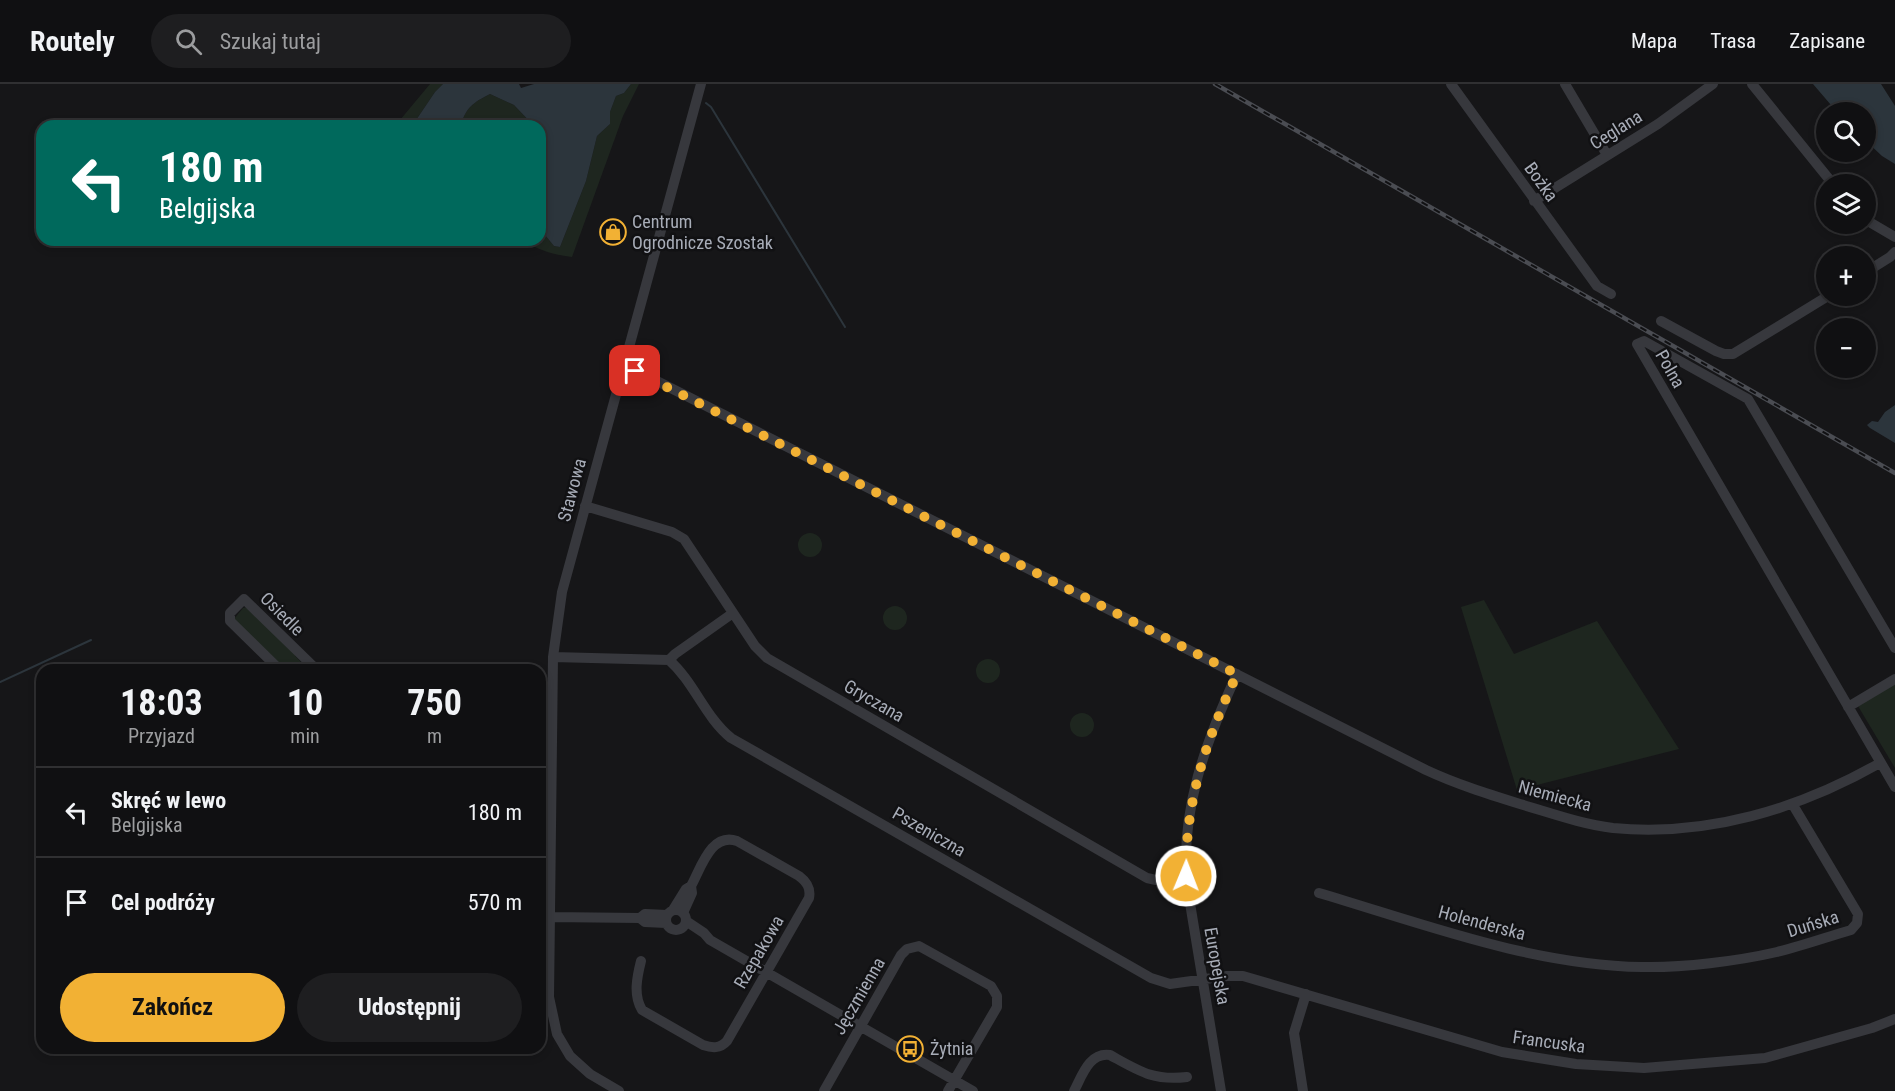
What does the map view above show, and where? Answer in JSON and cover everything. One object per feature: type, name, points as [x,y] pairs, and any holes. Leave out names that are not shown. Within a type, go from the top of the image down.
[{"type":"street","name":"Stawowa","points":[[619,1091],[578,1064],[565,1049],[557,1034],[549,997],[546,924],[552,764],[553,657],[562,592],[701,84]]},
{"type":"street","name":"Bożka","points":[[1451,84],[1597,286],[1611,294]]},
{"type":"street","points":[[1565,84],[1606,155]]},
{"type":"street","name":"Ceglana","points":[[1534,201],[1658,124],[1713,84]]},
{"type":"street","points":[[1752,84],[1825,174]]},
{"type":"street","points":[[1876,226],[1895,237]]},
{"type":"street","points":[[1876,266],[1890,258],[1895,252]]},
{"type":"street","points":[[1661,321],[1716,351],[1733,354],[1816,303]]},
{"type":"street","name":"Polna","points":[[1895,648],[1748,399],[1644,341],[1637,344],[1895,787]]},
{"type":"street","name":"Niemiecka","points":[[623,367],[659,382],[1454,783],[1579,822],[1613,828],[1681,828],[1727,822],[1793,805],[1880,763]]},
{"type":"street","name":"Gryczana","points":[[585,506],[680,536],[761,653],[777,664],[1147,878],[1156,880],[1186,876]]},
{"type":"street","name":"Osiedle","points":[[274,664],[230,621],[230,613],[244,599],[311,664]]},
{"type":"street","points":[[553,657],[669,660],[733,613]]},
{"type":"street","name":"Pszeniczna","points":[[669,660],[681,672],[717,723],[731,738],[1150,978],[1170,984],[1202,978]]},
{"type":"street","name":"Europejska","points":[[1221,1091],[1186,876],[1189,825],[1203,757],[1215,722],[1237,674]]},
{"type":"street","points":[[1848,707],[1895,679]]},
{"type":"street","points":[[546,765],[552,764]]},
{"type":"street","name":"Duńska","points":[[1641,967],[1717,961],[1777,952],[1851,930],[1857,923],[1858,914],[1793,805]]},
{"type":"street","name":"Rzepakowa","points":[[641,961],[636,994],[642,1010],[709,1047],[721,1046],[727,1041],[809,898],[809,888],[803,879],[737,841],[727,839],[716,843],[691,886],[692,893],[676,918]]},
{"type":"street","name":"Holenderska","points":[[1319,893],[1516,951],[1583,963],[1641,967]]},
{"type":"street","points":[[546,924],[640,918],[645,914],[676,918],[703,940],[710,940],[973,1091]]},
{"type":"street","name":"Jęczmienna","points":[[824,1091],[901,955],[912,947],[924,948],[991,986],[998,999],[997,1007],[948,1091]]},
{"type":"street","name":"Francuska","points":[[1202,978],[1243,976],[1502,1052],[1576,1064],[1644,1068],[1765,1058],[1872,1028],[1895,1019]]},
{"type":"street","points":[[1303,1091],[1294,1033],[1306,994]]},
{"type":"street","points":[[1074,1091],[1092,1060],[1104,1054],[1152,1077],[1165,1079],[1187,1077]]},
{"type":"shaded area","points":[[430,84],[443,84],[416,120],[400,120]]},
{"type":"shaded area","points":[[443,84],[519,84],[521,88],[534,84],[631,84],[624,93],[616,96],[610,112],[610,124],[597,136],[586,181],[560,247],[554,246],[546,236],[546,120],[528,120],[514,105],[490,94],[471,106],[463,120],[416,120]]},
{"type":"shaded area","points":[[631,84],[639,84],[623,116],[572,257],[534,247],[532,246],[546,246],[546,236],[554,246],[560,247],[586,181],[597,136],[610,124],[610,112],[616,96],[624,93]]},
{"type":"shaded area","points":[[1813,84],[1881,84],[1895,106],[1895,164],[1876,150],[1876,102],[1828,102]]},
{"type":"shaded area","points":[[490,94],[514,105],[528,120],[463,120],[471,106]]},
{"type":"shaded area","points":[[1895,405],[1895,443],[1867,425],[1872,421],[1878,422],[1885,412]]},
{"type":"shaded area","points":[[810,533],[815,534],[821,540],[821,550],[815,556],[810,557],[805,556],[799,550],[798,545],[799,540],[805,534]]},
{"type":"shaded area","points":[[1484,600],[1514,654],[1597,621],[1679,749],[1517,790],[1461,607]]},
{"type":"shaded area","points":[[895,606],[904,609],[907,618],[904,627],[895,630],[886,627],[883,618],[886,609]]},
{"type":"shaded area","points":[[247,607],[295,652],[295,656],[303,664],[277,664],[234,619],[243,608]]},
{"type":"shaded area","points":[[988,659],[997,662],[1000,671],[997,680],[988,683],[979,680],[976,671],[979,662]]},
{"type":"shaded area","points":[[1895,684],[1895,768],[1858,706]]},
{"type":"shaded area","points":[[1082,713],[1091,716],[1094,725],[1091,734],[1082,737],[1073,734],[1070,725],[1073,716]]},
{"type":"waterway","points":[[706,103],[711,107],[845,327]]},
{"type":"waterway","points":[[39,664],[91,640]]},
{"type":"waterway","points":[[0,682],[36,665]]},
{"type":"railway","points":[[1215,84],[1895,473]]},
{"type":"place","name":"Centrum Ogrodnicze Szostak","points":[[613,232]]},
{"type":"place","name":"Żytnia","points":[[910,1049]]},
{"type":"route","points":[[635,371],[1237,674],[1215,722],[1203,757],[1187,834],[1186,876]]}]
